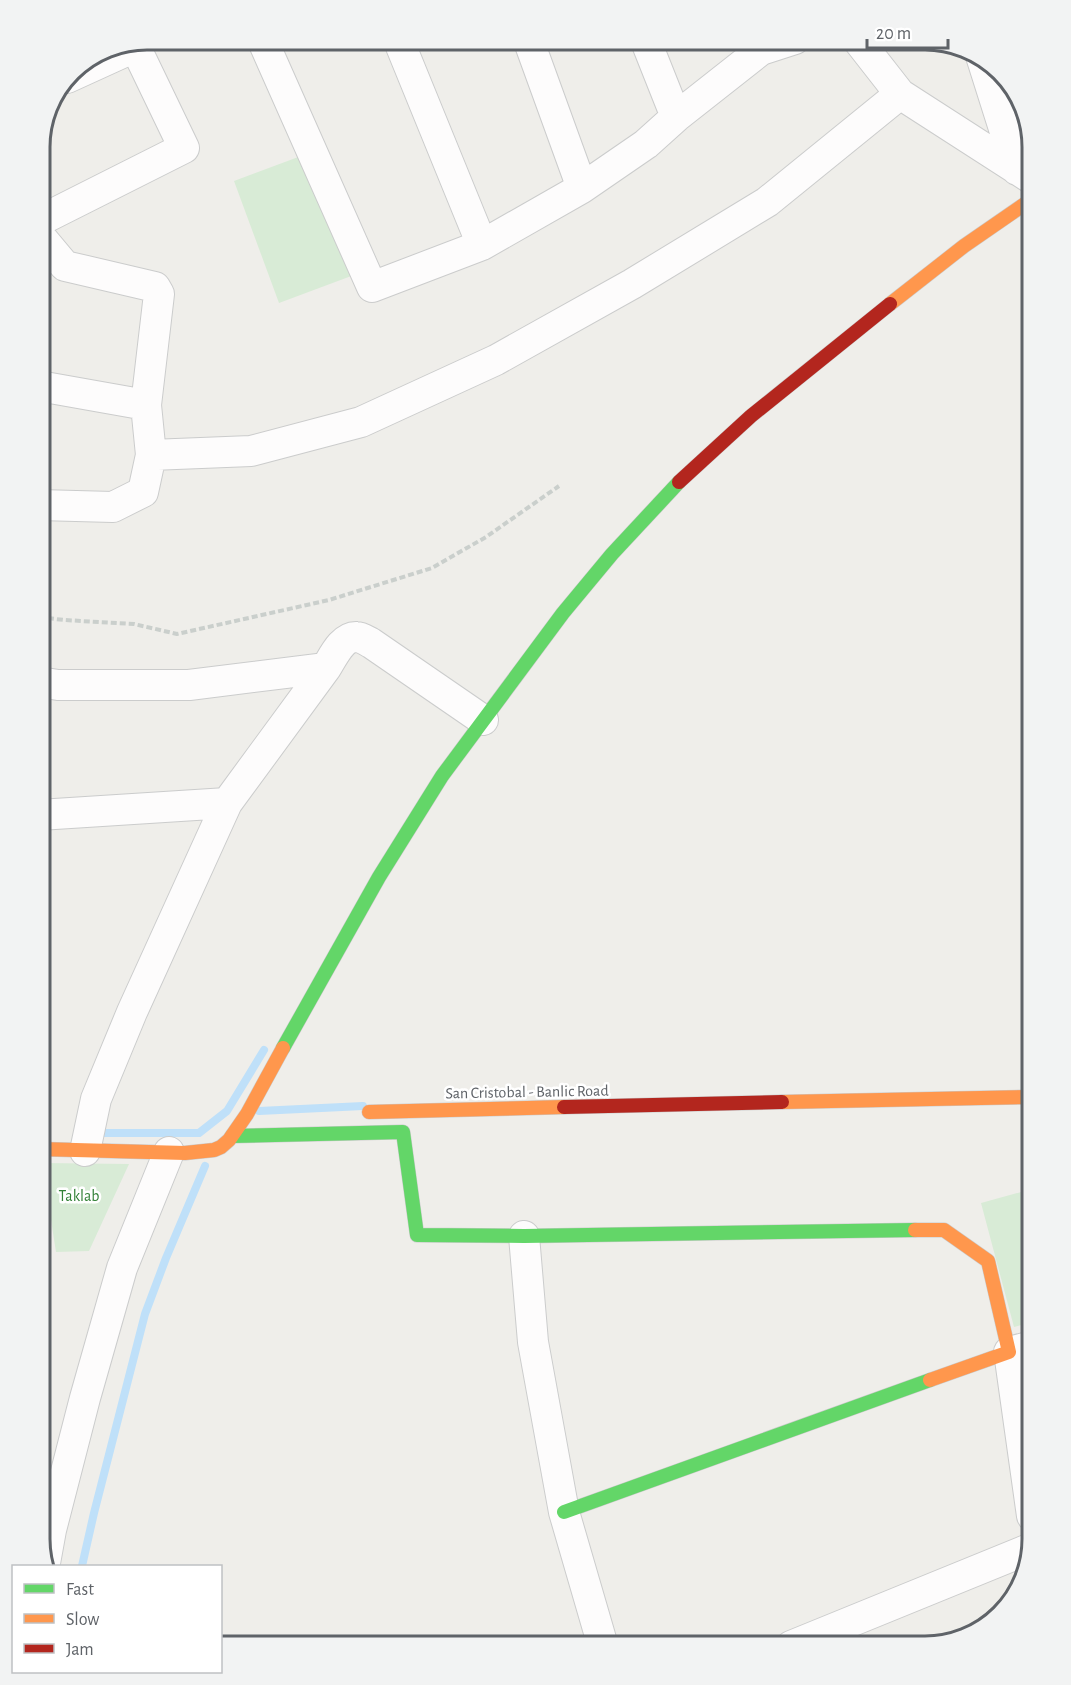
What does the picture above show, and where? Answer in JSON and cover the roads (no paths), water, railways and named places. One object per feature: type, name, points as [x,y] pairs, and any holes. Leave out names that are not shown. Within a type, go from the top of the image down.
[{"type":"street","points":[[267,50],[372,287],[482,245],[582,188],[645,144],[753,50]]},
{"type":"street","points":[[402,50],[482,245]]},
{"type":"street","points":[[532,50],[582,188]]},
{"type":"street","points":[[649,50],[676,117]]},
{"type":"street","points":[[866,50],[900,94],[1022,173]]},
{"type":"street","points":[[50,215],[184,148],[137,51]]},
{"type":"street","points":[[987,74],[1022,169]]},
{"type":"street","points":[[151,455],[251,451],[362,422],[496,360],[632,284],[767,202],[900,94]]},
{"type":"street","points":[[50,1149],[201,1152],[220,1147],[232,1136],[247,1114],[399,843],[428,797],[560,618],[651,511],[691,470],[752,415],[929,271],[1022,206]]},
{"type":"street","points":[[50,248],[65,266],[154,286],[159,294],[146,405],[151,455],[143,492],[113,507],[50,505]]},
{"type":"street","points":[[50,388],[146,405]]},
{"type":"street","points":[[86,1151],[96,1099],[132,1012],[227,803],[347,639],[357,637],[371,643],[483,720]]},
{"type":"street","points":[[50,684],[189,685],[326,668]]},
{"type":"street","points":[[50,814],[227,803]]},
{"type":"street","name":"San Cristobal - Banlic Road","points":[[353,1113],[1022,1097]]},
{"type":"street","points":[[247,1114],[265,1114]]},
{"type":"street","points":[[232,1136],[403,1132],[417,1235],[524,1236],[944,1230],[988,1261],[1020,1349],[1022,1377]]},
{"type":"street","points":[[50,1536],[122,1268],[170,1152]]},
{"type":"street","points":[[524,1236],[533,1342],[564,1512],[600,1636]]},
{"type":"street","points":[[564,1512],[1020,1349]]},
{"type":"street","points":[[817,1636],[1021,1552]]},
{"type":"waterway","points":[[94,1133],[199,1133],[227,1111],[264,1050]]},
{"type":"waterway","points":[[259,1111],[363,1106]]},
{"type":"waterway","points":[[82,1565],[145,1314],[205,1166]]},
{"type":"park label","name":"Taklab","points":[[79,1196]]}]
